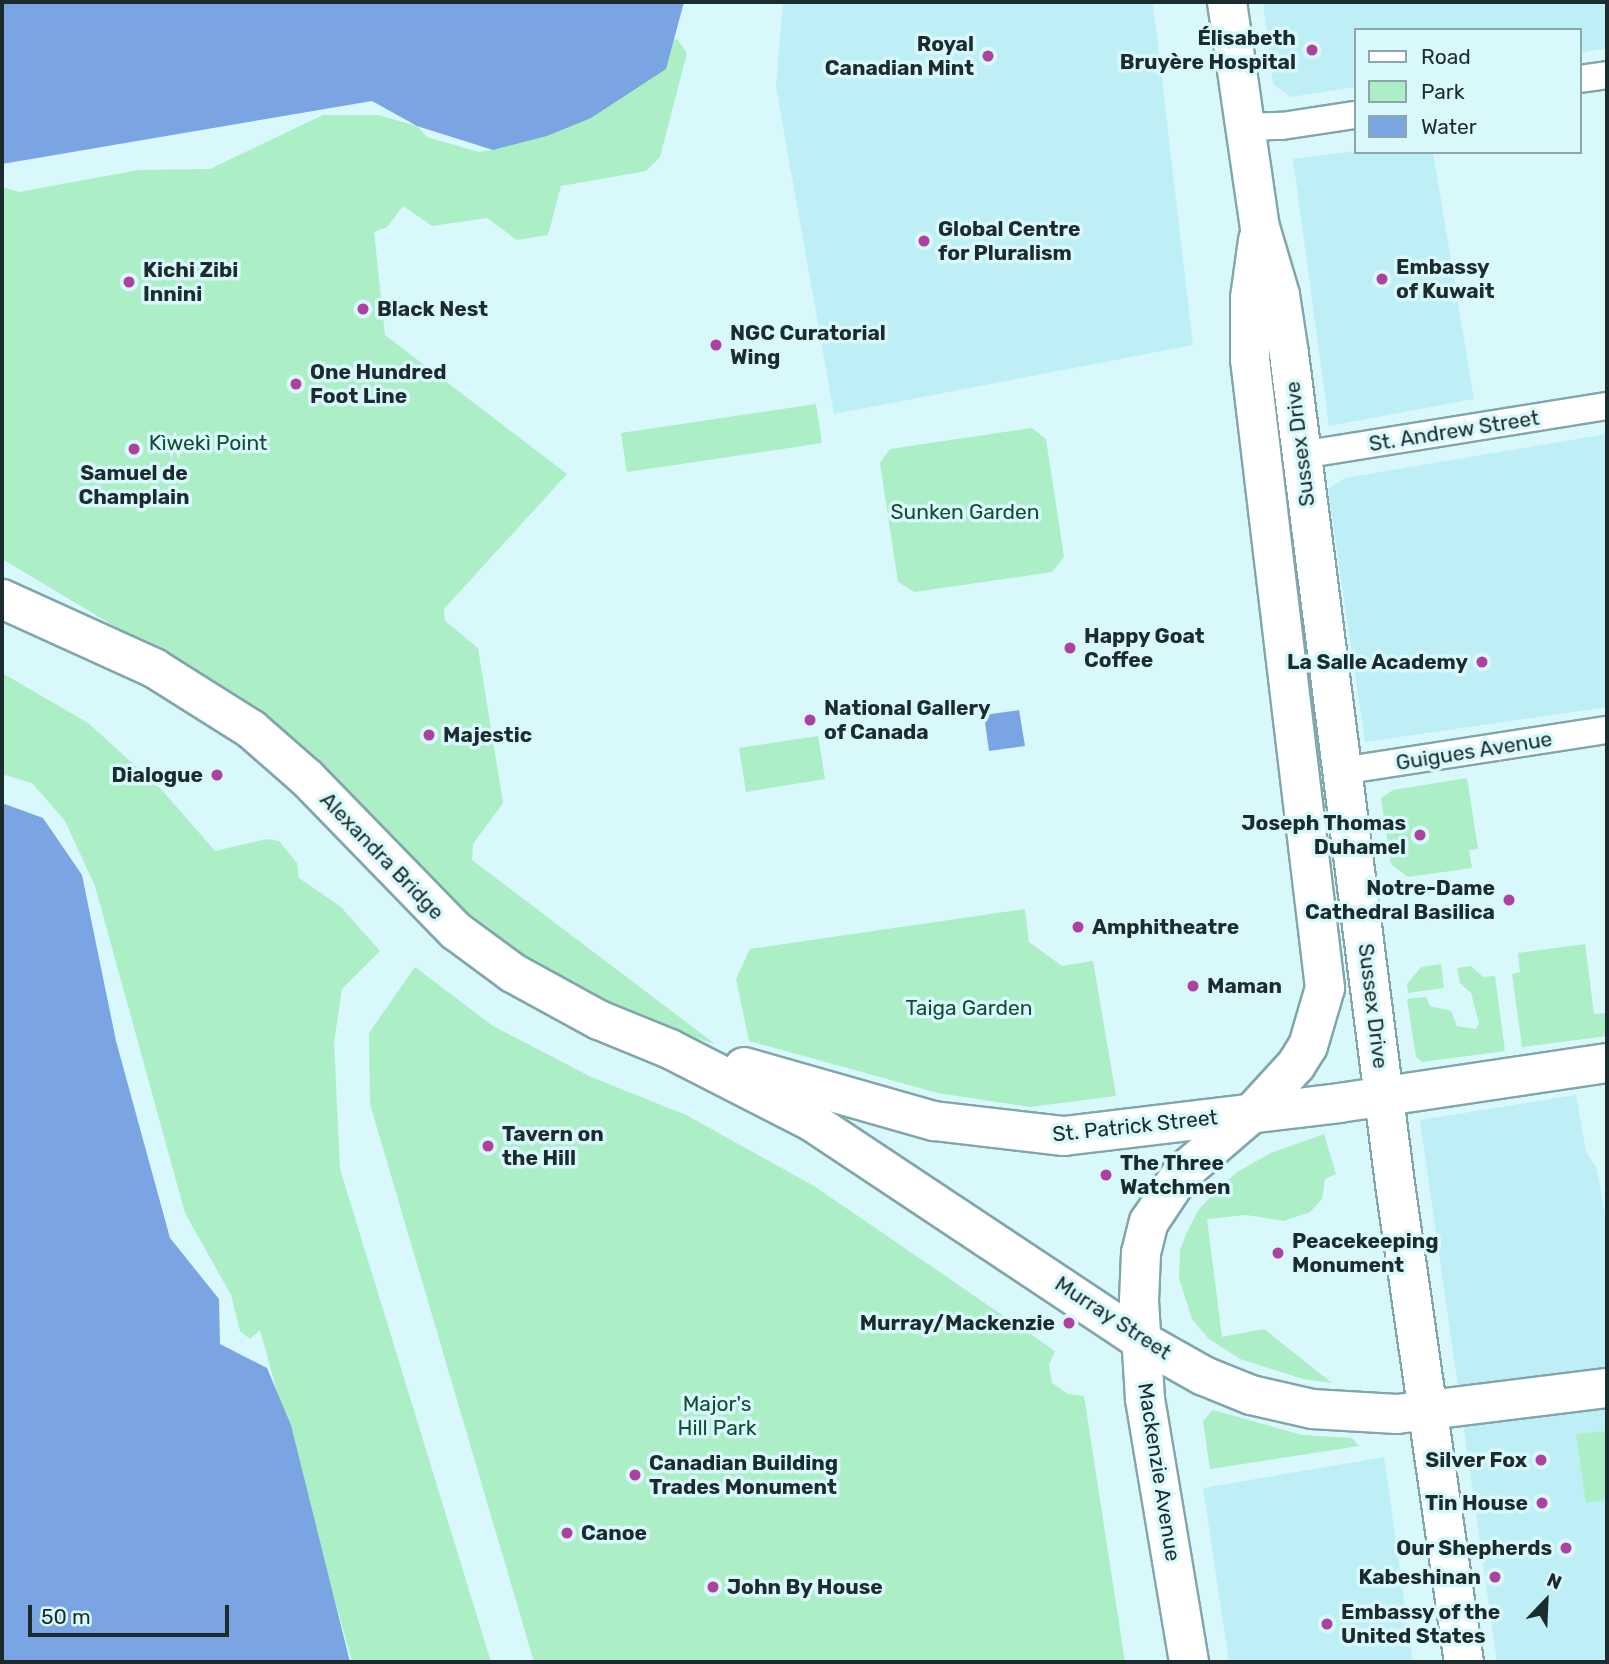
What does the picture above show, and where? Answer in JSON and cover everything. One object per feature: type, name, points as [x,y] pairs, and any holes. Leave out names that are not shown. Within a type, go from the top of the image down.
[{"type":"main road","name":"Sussex Drive","points":[[1227,2],[1260,227],[1280,295],[1384,1096],[1464,1662]]},
{"type":"main road","name":"Sussex Drive","points":[[1251,1114],[1286,1078],[1308,1046],[1325,988],[1250,359],[1251,298],[1260,227]]},
{"type":"main road","name":"Alexandra Bridge","points":[[2,575],[106,644]]},
{"type":"main road","name":"Alexandra Bridge","points":[[2,599],[106,644],[185,685],[251,729],[307,778],[426,902],[482,952],[567,1004],[670,1049]]},
{"type":"main road","name":"St. Patrick Street","points":[[670,1049],[934,1121],[994,1132],[1077,1135],[1384,1096],[1607,1063]]},
{"type":"main road","name":"Murray Street","points":[[670,1049],[836,1136],[1140,1340],[1215,1381],[1279,1402],[1345,1412],[1430,1411],[1607,1388]]},
{"type":"main road","name":"Mackenzie Avenue","points":[[1189,1662],[1145,1399],[1138,1276],[1149,1222],[1181,1174],[1251,1114]]},
{"type":"street","points":[[1581,79],[1607,75]]},
{"type":"street","points":[[1245,127],[1282,126],[1354,115]]},
{"type":"street","name":"St. Andrew Street","points":[[1301,455],[1607,407]]},
{"type":"street","name":"Guigues Avenue","points":[[1341,771],[1607,730]]},
{"type":"shaded area","points":[[783,2],[1153,2],[1193,345],[834,414],[776,87]]},
{"type":"shaded area","name":"Élisabeth Bruyère Hospital","points":[[1263,2],[1607,2],[1607,48],[1581,53],[1581,28],[1354,28],[1354,87],[1291,97],[1273,84]]},
{"type":"shaded area","name":"Embassy of Kuwait","points":[[1354,151],[1354,154],[1433,154],[1474,399],[1329,426],[1293,159]]},
{"type":"shaded area","points":[[1607,434],[1607,707],[1365,742],[1328,489],[1345,478]]},
{"type":"shaded area","points":[[1576,1095],[1586,1152],[1597,1169],[1607,1226],[1607,1662],[1497,1662],[1420,1120]]},
{"type":"shaded area","points":[[1384,1457],[1413,1662],[1229,1662],[1203,1488]]},
{"type":"green space","name":"Kìwekì Point","points":[[677,39],[687,53],[660,157],[646,171],[561,186],[548,235],[517,240],[487,218],[432,226],[403,206],[387,227],[374,232],[385,335],[567,474],[444,609],[445,621],[478,648],[503,803],[473,844],[472,860],[715,1044],[608,1009],[521,961],[459,914],[223,691],[2,559],[2,187],[19,192],[139,170],[210,169],[323,115],[378,115],[417,126],[427,137],[479,152],[502,148],[640,73],[664,42]]},
{"type":"green space","points":[[816,404],[822,443],[627,472],[621,433]]},
{"type":"green space","name":"Sunken Garden","points":[[1032,428],[1046,439],[1064,557],[1052,572],[914,592],[898,582],[880,463],[890,449]]},
{"type":"green space","points":[[2,673],[88,723],[161,789],[215,851],[267,839],[279,841],[297,863],[299,878],[341,907],[380,951],[342,989],[334,1042],[340,1169],[491,1662],[352,1662],[260,1330],[250,1339],[240,1331],[231,1295],[185,1213],[95,886],[65,821],[32,783],[2,774]]},
{"type":"green space","points":[[818,736],[825,779],[746,792],[739,748]]},
{"type":"green space","points":[[1467,778],[1478,849],[1469,850],[1472,868],[1408,877],[1391,864],[1381,798],[1393,790]]},
{"type":"green space","name":"Taiga Garden","points":[[1025,909],[1029,942],[1062,966],[1093,961],[1116,1096],[1030,1107],[938,1093],[749,1041],[736,979],[750,949]]},
{"type":"green space","points":[[1585,944],[1594,1014],[1607,1013],[1607,1036],[1522,1047],[1512,974],[1520,972],[1518,953]]},
{"type":"green space","points":[[1441,964],[1444,988],[1408,993],[1407,984],[1421,967]]},
{"type":"green space","points":[[1471,966],[1483,977],[1495,976],[1505,1051],[1422,1062],[1416,1057],[1407,999],[1426,997],[1430,1006],[1451,1011],[1457,1026],[1476,1029],[1479,1023],[1471,993],[1460,983],[1457,968]]},
{"type":"green space","name":"Major's Hill Park","points":[[415,967],[493,1026],[591,1077],[686,1115],[814,1186],[1055,1351],[1049,1365],[1052,1383],[1068,1394],[1084,1396],[1125,1662],[534,1662],[370,1104],[369,1033]]},
{"type":"green space","points":[[1324,1134],[1336,1174],[1325,1179],[1322,1199],[1310,1212],[1284,1221],[1246,1215],[1207,1219],[1222,1337],[1264,1329],[1332,1383],[1303,1379],[1240,1359],[1209,1339],[1192,1319],[1179,1278],[1180,1250],[1188,1230],[1199,1209],[1215,1192],[1237,1172],[1271,1153]]},
{"type":"green space","points":[[1213,1410],[1302,1435],[1352,1438],[1359,1446],[1210,1469],[1203,1421]]},
{"type":"green space","points":[[1607,1431],[1607,1500],[1586,1503],[1576,1434]]},
{"type":"water","points":[[2,2],[684,2],[666,69],[591,118],[547,136],[493,150],[417,126],[372,101],[2,164]]},
{"type":"water","points":[[1019,710],[1025,746],[989,751],[984,715]]},
{"type":"water","points":[[2,803],[43,818],[82,875],[116,1041],[170,1238],[219,1299],[220,1344],[267,1368],[291,1425],[350,1662],[2,1662]]},
{"type":"place","name":"Élisabeth Bruyère Hospital","points":[[1312,50]]},
{"type":"place","name":"Royal Canadian Mint","points":[[988,56]]},
{"type":"place","name":"Global Centre for Pluralism","points":[[924,241]]},
{"type":"place","name":"Embassy of Kuwait","points":[[1382,279]]},
{"type":"place","name":"Kichi Zibi Innini","points":[[129,282]]},
{"type":"place","name":"Black Nest","points":[[363,309]]},
{"type":"place","name":"NGC Curatorial Wing","points":[[716,345]]},
{"type":"place","name":"One Hundred Foot Line","points":[[296,384]]},
{"type":"place","name":"Samuel de Champlain","points":[[134,449]]},
{"type":"place","name":"Happy Goat Coffee","points":[[1070,648]]},
{"type":"place","name":"La Salle Academy","points":[[1482,662]]},
{"type":"place","name":"National Gallery of Canada","points":[[810,720]]},
{"type":"place","name":"Majestic","points":[[429,735]]},
{"type":"place","name":"Dialogue","points":[[217,775]]},
{"type":"place","name":"Joseph Thomas Duhamel","points":[[1420,835]]},
{"type":"place","name":"Notre-Dame Cathedral Basilica","points":[[1509,900]]},
{"type":"place","name":"Amphitheatre","points":[[1078,927]]},
{"type":"place","name":"Maman","points":[[1193,986]]},
{"type":"place","name":"Tavern on the Hill","points":[[488,1146]]},
{"type":"place","name":"The Three Watchmen","points":[[1106,1175]]},
{"type":"place","name":"Peacekeeping Monument","points":[[1278,1253]]},
{"type":"place","name":"Murray/Mackenzie","points":[[1069,1323]]},
{"type":"place","name":"Silver Fox","points":[[1541,1460]]},
{"type":"place","name":"Canadian Building Trades Monument","points":[[635,1475]]},
{"type":"place","name":"Tin House","points":[[1542,1503]]},
{"type":"place","name":"Canoe","points":[[567,1533]]},
{"type":"place","name":"Our Shepherds","points":[[1566,1548]]},
{"type":"place","name":"Kabeshinan","points":[[1495,1577]]},
{"type":"place","name":"John By House","points":[[713,1587]]},
{"type":"place","name":"Embassy of the United States","points":[[1327,1624]]}]
